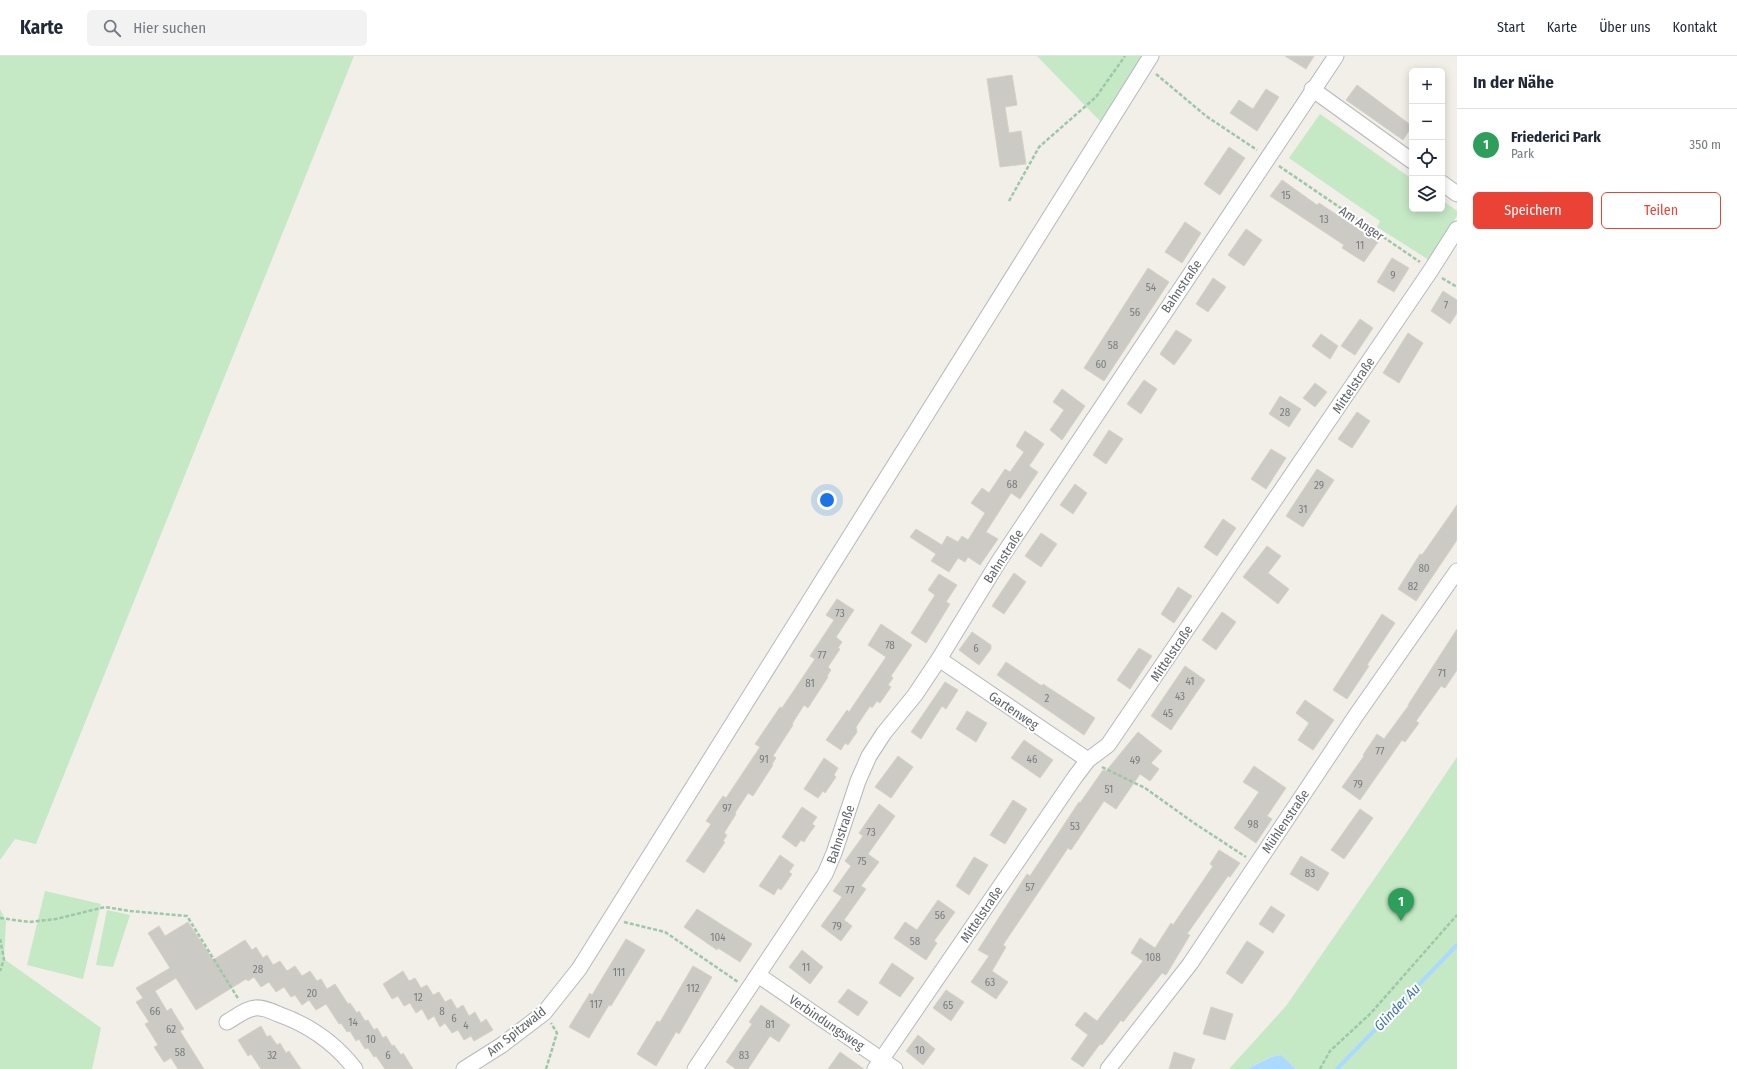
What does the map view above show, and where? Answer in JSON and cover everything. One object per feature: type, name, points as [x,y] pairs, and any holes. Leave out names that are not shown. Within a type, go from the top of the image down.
[{"type":"street","name":"Bahnstraße","points":[[695,1069],[825,874],[834,854],[858,781],[869,756],[884,733],[915,695],[939,659],[999,561],[1312,89],[1336,56]]},
{"type":"street","name":"Am Spitzwald","points":[[464,1069],[502,1045],[544,1013],[579,969],[1148,61]]},
{"type":"street","points":[[1312,89],[1409,159]]},
{"type":"street","points":[[1445,185],[1457,194]]},
{"type":"street","name":"Mittelstraße","points":[[878,1064],[1088,760],[1108,745],[1431,270],[1457,229]]},
{"type":"street","name":"Mühlenstraße","points":[[1108,1069],[1190,964],[1357,714],[1457,571]]},
{"type":"street","name":"Gartenweg","points":[[939,659],[1088,760]]},
{"type":"street","name":"Verbindungsweg","points":[[758,975],[878,1064],[895,1069]]},
{"type":"street","points":[[227,1022],[253,1008],[265,1009],[303,1024],[332,1044],[355,1069]]},
{"type":"path","points":[[1009,201],[1039,147],[1096,96],[1125,56]]},
{"type":"path","name":"Am Anger","points":[[1148,61],[1206,116],[1457,287]]},
{"type":"path","points":[[1088,760],[1145,788],[1194,823],[1249,858],[1256,865]]},
{"type":"path","points":[[0,918],[29,922],[56,919],[105,907],[130,911],[187,916],[246,1011]]},
{"type":"path","points":[[1321,1068],[1330,1051],[1371,1013],[1457,915]]},
{"type":"path","points":[[610,918],[665,932],[749,989]]},
{"type":"path","points":[[0,939],[4,959],[0,971]]},
{"type":"path","points":[[546,1069],[557,1033]]},
{"type":"green space","points":[[0,56],[354,56],[36,844],[15,839],[0,860]]},
{"type":"green space","points":[[1037,56],[1143,56],[1101,122]]},
{"type":"green space","points":[[1320,114],[1409,177],[1409,212],[1445,212],[1445,202],[1457,211],[1457,216],[1429,260],[1377,227],[1380,221],[1289,158]]},
{"type":"green space","points":[[1457,757],[1457,1069],[1296,1069],[1281,1055],[1270,1057],[1247,1069],[1229,1069],[1286,1006]]},
{"type":"green space","points":[[45,891],[101,904],[83,979],[27,965]]},
{"type":"green space","points":[[0,909],[6,921],[4,959],[101,1028],[92,1069],[0,1069]]},
{"type":"green space","points":[[107,910],[130,915],[113,967],[96,965]]},
{"type":"water","points":[[1281,1055],[1296,1069],[1247,1069],[1271,1057]]},
{"type":"building","points":[[1285,56],[1314,56],[1306,69]]},
{"type":"building","points":[[1012,75],[1017,105],[1005,107],[1009,133],[1021,131],[1026,164],[1000,167],[987,79]]},
{"type":"building","points":[[1357,85],[1409,124],[1409,131],[1403,140],[1346,100]]},
{"type":"building","points":[[1266,89],[1279,97],[1257,131],[1230,113],[1239,100],[1253,109]]},
{"type":"building","points":[[1229,147],[1245,158],[1220,195],[1204,184]]},
{"type":"building","points":[[1282,180],[1317,205],[1319,203],[1378,242],[1364,262],[1342,248],[1344,245],[1270,196]]},
{"type":"building","points":[[1185,222],[1201,233],[1182,263],[1165,252]]},
{"type":"building","points":[[1246,229],[1262,240],[1244,266],[1228,255]]},
{"type":"building","points":[[1392,258],[1409,268],[1394,292],[1377,282]]},
{"type":"building","points":[[1148,268],[1169,282],[1104,381],[1084,368]]},
{"type":"building","points":[[1213,278],[1226,287],[1208,312],[1196,304]]},
{"type":"building","points":[[1443,291],[1457,300],[1457,313],[1450,324],[1431,311]]},
{"type":"building","points":[[1360,319],[1373,328],[1355,355],[1341,346]]},
{"type":"building","points":[[1176,330],[1192,340],[1174,365],[1160,354]]},
{"type":"building","points":[[1408,333],[1423,343],[1399,383],[1383,373]]},
{"type":"building","points":[[1321,334],[1338,346],[1330,359],[1312,346]]},
{"type":"building","points":[[1144,380],[1157,389],[1141,414],[1127,404]]},
{"type":"building","points":[[1315,383],[1327,392],[1315,407],[1303,398]]},
{"type":"building","points":[[1062,389],[1085,406],[1062,440],[1050,430],[1064,410],[1053,402]]},
{"type":"building","points":[[1280,396],[1301,409],[1289,427],[1269,414]]},
{"type":"building","points":[[1357,412],[1370,421],[1352,448],[1338,439]]},
{"type":"building","points":[[1109,430],[1123,439],[1106,464],[1093,455]]},
{"type":"building","points":[[1025,431],[1044,444],[1029,466],[1038,472],[1020,499],[1011,493],[986,532],[998,539],[980,565],[968,557],[965,562],[958,558],[949,572],[931,561],[936,554],[910,537],[916,529],[942,545],[947,536],[958,542],[962,536],[968,540],[985,513],[971,503],[982,488],[989,493],[1005,469],[1010,472],[1024,452],[1016,446]]},
{"type":"building","points":[[1271,449],[1286,458],[1266,489],[1251,479]]},
{"type":"building","points":[[1317,469],[1334,480],[1303,527],[1286,516]]},
{"type":"building","points":[[1075,484],[1087,493],[1073,514],[1060,505]]},
{"type":"building","points":[[1457,505],[1457,540],[1416,601],[1398,589],[1420,554],[1422,555]]},
{"type":"building","points":[[1223,519],[1236,528],[1217,556],[1204,547]]},
{"type":"building","points":[[1041,533],[1057,544],[1041,567],[1025,556]]},
{"type":"building","points":[[1267,546],[1281,556],[1268,573],[1289,589],[1278,604],[1243,577]]},
{"type":"building","points":[[1014,573],[1026,582],[1004,614],[992,606]]},
{"type":"building","points":[[939,574],[957,585],[946,602],[950,604],[926,643],[911,633],[935,595],[928,590]]},
{"type":"building","points":[[1178,587],[1192,596],[1174,623],[1161,614]]},
{"type":"building","points":[[837,599],[854,610],[836,637],[842,642],[838,648],[840,649],[828,667],[831,670],[827,676],[828,677],[808,708],[804,705],[792,724],[793,725],[773,756],[776,758],[772,764],[773,765],[753,796],[748,793],[735,813],[736,814],[724,833],[727,835],[723,841],[725,842],[704,873],[686,861],[711,824],[706,821],[723,796],[726,798],[760,747],[755,744],[780,707],[782,708],[815,659],[810,656],[834,620],[826,615]]},
{"type":"building","points":[[1222,612],[1236,622],[1216,650],[1202,640]]},
{"type":"building","points":[[1382,614],[1395,623],[1367,665],[1369,666],[1347,699],[1333,690]]},
{"type":"building","points":[[881,624],[912,645],[891,676],[893,678],[888,685],[891,687],[880,703],[877,701],[872,708],[870,706],[856,727],[857,732],[848,745],[845,743],[841,750],[826,740],[847,710],[849,712],[886,657],[868,645]]},
{"type":"building","points":[[1457,629],[1457,670],[1445,688],[1441,686],[1416,721],[1419,723],[1405,742],[1402,740],[1360,800],[1342,787],[1364,756],[1363,755],[1377,734],[1384,739],[1409,705]]},
{"type":"building","points":[[972,632],[991,645],[991,649],[979,665],[959,650]]},
{"type":"building","points":[[1139,648],[1152,656],[1130,689],[1117,680]]},
{"type":"building","points":[[1006,662],[1095,718],[1084,735],[997,675]]},
{"type":"building","points":[[1185,666],[1205,680],[1171,730],[1151,716]]},
{"type":"building","points":[[945,682],[958,690],[946,709],[942,706],[921,739],[911,732]]},
{"type":"building","points":[[1305,700],[1334,720],[1313,750],[1298,740],[1309,723],[1296,713]]},
{"type":"building","points":[[967,711],[987,723],[976,742],[956,729]]},
{"type":"building","points":[[1138,732],[1162,751],[1151,763],[1159,769],[1150,781],[1140,774],[1116,809],[1104,801],[1071,850],[1068,848],[1003,945],[1006,947],[992,971],[1008,982],[996,999],[971,982],[989,956],[978,950],[1027,874],[1030,876],[1079,802],[1080,803],[1103,770],[1106,771]]},
{"type":"building","points":[[1024,740],[1053,760],[1040,778],[1011,758]]},
{"type":"building","points":[[898,756],[913,767],[891,798],[875,787]]},
{"type":"building","points":[[824,758],[838,768],[834,775],[836,777],[825,793],[823,791],[818,798],[804,789]]},
{"type":"building","points":[[1254,766],[1286,788],[1267,816],[1272,819],[1256,843],[1234,828],[1259,792],[1243,782]]},
{"type":"building","points":[[1013,800],[1027,809],[1005,844],[990,835]]},
{"type":"building","points":[[879,804],[895,816],[868,854],[879,862],[861,886],[866,889],[844,920],[852,926],[841,941],[821,926],[842,897],[833,891],[851,866],[845,861],[863,836],[859,833]]},
{"type":"building","points":[[802,807],[817,817],[812,824],[815,826],[804,842],[801,840],[796,847],[782,837]]},
{"type":"building","points":[[1360,809],[1373,818],[1344,859],[1331,850]]},
{"type":"building","points":[[1219,850],[1240,863],[1230,877],[1228,876],[1187,934],[1190,935],[1166,975],[1162,973],[1123,1022],[1121,1020],[1102,1045],[1100,1044],[1083,1067],[1071,1059],[1088,1035],[1075,1025],[1085,1012],[1097,1021],[1143,961],[1131,953],[1140,938],[1155,948],[1171,923],[1173,925],[1213,866],[1210,864]]},
{"type":"building","points":[[780,855],[794,865],[789,872],[792,874],[781,890],[778,888],[774,895],[759,886]]},
{"type":"building","points":[[1301,856],[1329,873],[1318,891],[1290,874]]},
{"type":"building","points":[[974,857],[988,865],[969,895],[956,886]]},
{"type":"building","points":[[938,900],[955,912],[934,941],[937,943],[926,960],[894,938],[905,922],[917,930]]},
{"type":"building","points":[[1271,906],[1285,915],[1273,933],[1259,924]]},
{"type":"building","points":[[697,909],[752,944],[740,962],[718,948],[717,950],[684,927]]},
{"type":"building","points":[[188,922],[213,960],[245,940],[252,950],[256,947],[263,958],[267,955],[273,965],[280,961],[287,971],[295,966],[302,976],[310,971],[317,981],[321,979],[327,989],[335,984],[348,1004],[350,1003],[357,1013],[359,1011],[365,1021],[368,1020],[374,1030],[377,1028],[383,1038],[386,1036],[392,1046],[394,1045],[401,1055],[403,1053],[413,1069],[385,1069],[368,1048],[365,1049],[359,1039],[356,1041],[350,1031],[347,1032],[341,1023],[339,1024],[326,1004],[316,1010],[309,1000],[302,1005],[295,995],[291,997],[284,987],[276,992],[269,982],[261,987],[254,977],[248,981],[246,979],[196,1010],[176,978],[155,991],[167,1011],[171,1008],[184,1029],[180,1031],[204,1069],[178,1069],[171,1058],[164,1062],[154,1047],[158,1045],[145,1024],[149,1022],[136,1002],[143,998],[136,988],[170,968],[148,933],[159,926],[165,936]]},
{"type":"building","points":[[626,939],[645,950],[611,1006],[609,1005],[589,1038],[569,1027],[590,993],[592,995]]},
{"type":"building","points":[[1247,941],[1264,952],[1242,984],[1226,973]]},
{"type":"building","points":[[802,950],[823,967],[810,984],[789,967]]},
{"type":"building","points":[[892,963],[914,978],[900,997],[879,983]]},
{"type":"building","points":[[693,966],[712,977],[679,1034],[676,1032],[656,1066],[637,1054],[657,1021],[660,1022]]},
{"type":"building","points":[[403,971],[409,981],[415,978],[421,988],[427,985],[433,995],[439,992],[445,1002],[451,999],[457,1009],[463,1005],[469,1016],[475,1012],[481,1023],[486,1019],[493,1030],[474,1041],[471,1036],[464,1040],[458,1030],[452,1033],[445,1023],[440,1027],[434,1016],[428,1020],[422,1009],[416,1013],[410,1003],[404,1006],[398,996],[392,999],[383,984]]},
{"type":"building","points":[[848,989],[868,1002],[858,1016],[838,1002]]},
{"type":"building","points":[[946,990],[964,1002],[951,1021],[933,1008]]},
{"type":"building","points":[[761,1005],[790,1025],[779,1042],[770,1036],[748,1069],[736,1069],[726,1062],[752,1024],[749,1022]]},
{"type":"building","points":[[1211,1007],[1233,1014],[1225,1040],[1203,1034]]},
{"type":"building","points":[[261,1026],[267,1037],[270,1035],[277,1045],[280,1043],[286,1053],[289,1051],[301,1069],[261,1069],[251,1054],[248,1056],[238,1040]]},
{"type":"building","points":[[918,1035],[935,1049],[923,1065],[906,1051]]},
{"type":"building","points":[[840,1052],[864,1069],[828,1069]]},
{"type":"building","points":[[1174,1052],[1195,1059],[1191,1069],[1169,1069]]},
{"type":"waterway","name":"Glinder Au","points":[[1337,1069],[1457,945]]},
{"type":"place","name":"Friederici Park","points":[[1401,921]]}]
